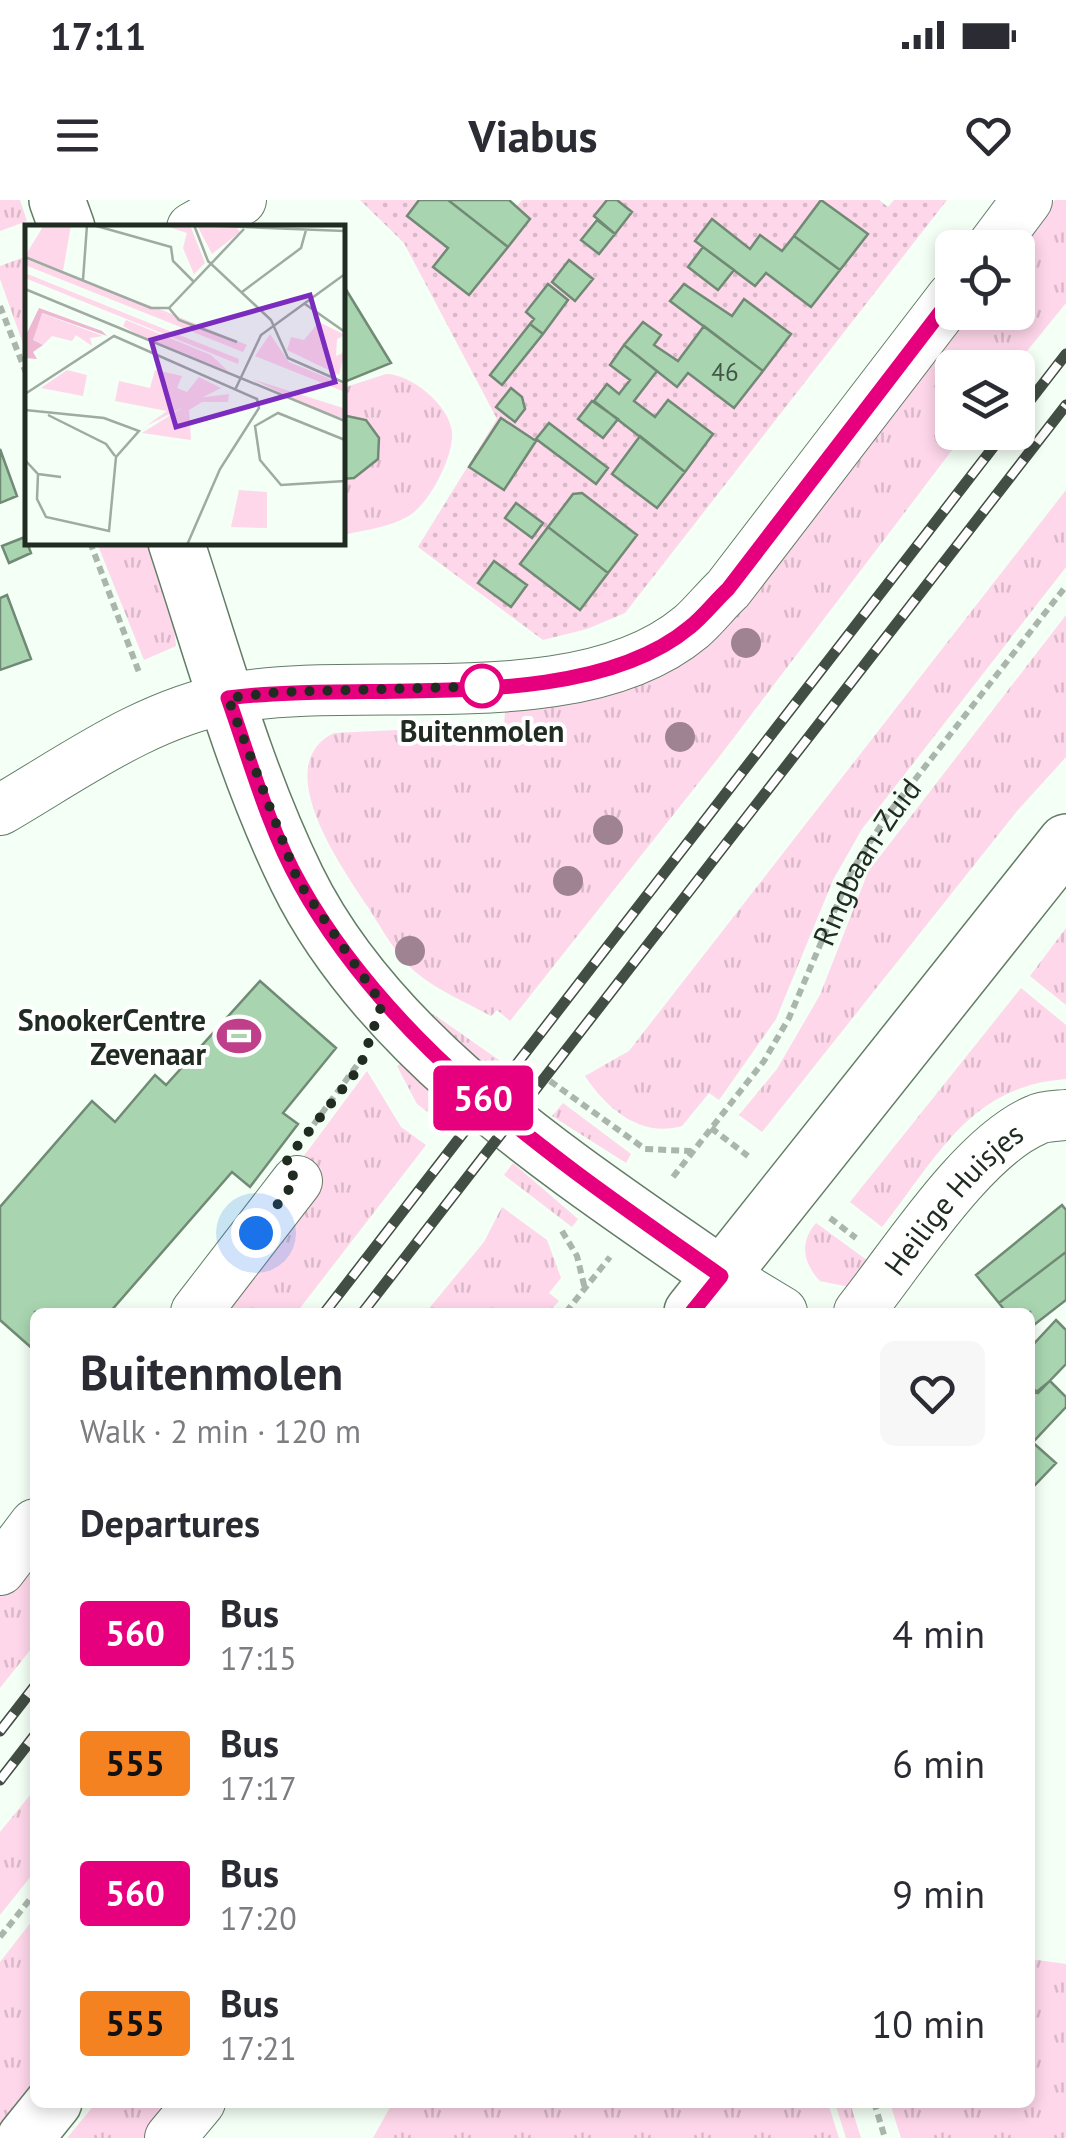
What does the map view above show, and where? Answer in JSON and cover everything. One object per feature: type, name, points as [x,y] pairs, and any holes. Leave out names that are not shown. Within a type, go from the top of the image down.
[{"type":"street","points":[[57,200],[67,225]]},
{"type":"street","points":[[197,225],[240,200]]},
{"type":"street","points":[[1005,230],[1028,200]]},
{"type":"street","points":[[0,810],[158,718],[228,698],[279,692],[534,684],[598,672],[646,653],[689,629],[728,589],[935,319]]},
{"type":"street","points":[[177,545],[228,698],[298,881],[382,1004],[463,1082],[707,1294],[765,1308]]},
{"type":"street","points":[[707,1294],[1066,842]]},
{"type":"street","name":"Heilige Huisjes","points":[[861,1308],[978,1163],[1004,1138],[1038,1118],[1066,1115]]},
{"type":"street","points":[[199,1308],[296,1180]]},
{"type":"street","points":[[0,1570],[30,1531]]},
{"type":"street","points":[[24,2138],[49,2108]]},
{"type":"street","points":[[170,2138],[195,2108]]},
{"type":"path","points":[[0,306],[25,370]]},
{"type":"path","points":[[91,545],[158,718]]},
{"type":"path","name":"Ringbaan-Zuid","points":[[692,1151],[764,1061],[789,1018],[844,885],[888,814],[1066,586]]},
{"type":"path","points":[[296,1180],[285,1164],[360,1067],[382,1004]]},
{"type":"path","points":[[569,1308],[585,1289]]},
{"type":"path","points":[[0,1937],[30,1899]]},
{"type":"path","points":[[876,2108],[885,2138]]},
{"type":"green space","points":[[0,200],[20,200],[27,221],[0,231]]},
{"type":"green space","points":[[360,200],[419,200],[407,216],[448,248],[433,268],[468,295],[529,219],[516,207],[522,200],[607,200],[581,240],[599,254],[632,212],[617,200],[821,200],[782,251],[750,249],[712,219],[695,240],[703,247],[689,267],[718,290],[734,270],[755,286],[766,273],[811,307],[867,234],[823,200],[879,200],[888,207],[894,200],[947,200],[625,613],[587,629],[543,640],[418,547],[497,419],[404,243]],"holes":[[[569,260],[592,279],[575,301],[552,283]],[[683,284],[732,316],[745,299],[791,334],[688,373],[677,387],[657,371],[634,401],[655,417],[668,400],[713,434],[658,508],[612,474],[640,436],[595,401],[607,384],[619,394],[630,380],[610,364],[643,322],[661,335],[654,345],[678,361],[704,327],[670,301]],[[549,285],[568,300],[501,385],[490,375],[534,319],[526,312]],[[582,493],[636,536],[580,610],[520,564],[573,494]],[[494,561],[527,585],[511,607],[478,583]]]},
{"type":"green space","points":[[1055,200],[1066,200],[1066,303],[1028,350],[935,350],[935,450],[952,450],[719,757],[510,1021],[497,1010],[491,1016],[418,974],[384,933],[317,818],[309,792],[308,768],[315,748],[334,733],[504,725],[505,712],[610,693],[953,330],[1035,330],[1032,230]]},
{"type":"green space","points":[[25,257],[25,349],[0,279],[0,266]]},
{"type":"green space","points":[[386,374],[406,379],[427,393],[444,412],[452,442],[433,489],[418,509],[386,525],[345,535],[345,387]]},
{"type":"green space","points":[[1066,490],[1066,567],[862,829],[833,880],[776,1019],[719,1100],[709,1093],[682,1126],[653,1128],[626,1118],[585,1076],[629,1051]]},
{"type":"green space","points":[[98,545],[149,545],[172,606],[176,646],[144,660]]},
{"type":"green space","points":[[1066,615],[1066,757],[1017,811],[762,1132],[739,1115],[777,1069],[820,995],[868,872]]},
{"type":"green space","points":[[1066,928],[1066,1005],[1030,976]]},
{"type":"green space","points":[[1021,988],[1066,1025],[1066,1079],[1004,1095],[980,1111],[939,1152],[882,1227],[850,1202]]},
{"type":"green space","points":[[433,1014],[499,1060],[492,1070],[428,1019]]},
{"type":"green space","points":[[402,1063],[457,1116],[449,1128],[417,1104],[397,1066]]},
{"type":"green space","points":[[367,1071],[401,1127],[426,1145],[300,1308],[221,1308],[295,1168]]},
{"type":"green space","points":[[563,1103],[631,1154],[626,1163],[552,1116]]},
{"type":"green space","points":[[513,1163],[578,1219],[572,1227],[504,1175]]},
{"type":"green space","points":[[502,1207],[547,1240],[561,1278],[549,1293],[559,1301],[553,1308],[429,1308],[484,1242]]},
{"type":"green space","points":[[816,1223],[875,1266],[849,1287],[820,1281],[805,1253],[807,1238]]},
{"type":"green space","points":[[30,1555],[30,1650],[0,1688],[0,1594]]},
{"type":"green space","points":[[30,1795],[30,1877],[0,1915],[0,1832]]},
{"type":"green space","points":[[30,1923],[30,2092],[0,2131],[0,1962]]},
{"type":"green space","points":[[1035,1960],[1066,1964],[1066,2138],[901,2138],[892,2108],[1035,2108]]},
{"type":"green space","points":[[92,2108],[172,2108],[147,2138],[67,2138]]},
{"type":"green space","points":[[390,2108],[830,2108],[839,2138],[373,2138]]},
{"type":"green space","points":[[837,2108],[852,2108],[861,2138],[846,2138]]},
{"type":"building","points":[[419,200],[448,200],[508,247],[469,295],[433,267],[448,248],[407,216]]},
{"type":"building","points":[[448,200],[509,200],[530,219],[508,247]]},
{"type":"building","points":[[607,200],[617,200],[632,212],[615,234],[594,216]]},
{"type":"building","points":[[821,200],[868,234],[840,270],[794,236]]},
{"type":"building","points":[[712,219],[750,249],[760,235],[782,251],[794,236],[840,270],[811,307],[766,273],[755,286],[695,241]]},
{"type":"building","points":[[597,220],[615,234],[599,254],[581,240]]},
{"type":"building","points":[[703,247],[734,270],[718,290],[688,267]]},
{"type":"building","points":[[569,260],[593,279],[575,301],[552,282]]},
{"type":"building","points":[[548,284],[568,300],[543,334],[530,324],[534,319],[526,312]]},
{"type":"building","points":[[684,284],[732,316],[744,299],[791,334],[763,371],[670,301]]},
{"type":"building","points":[[345,288],[391,363],[345,382]]},
{"type":"building","points":[[643,322],[661,335],[654,345],[678,361],[704,326],[763,371],[734,408],[688,373],[677,387],[624,345]]},
{"type":"building","points":[[530,324],[543,334],[502,385],[490,375]]},
{"type":"building","points":[[624,345],[657,371],[634,401],[655,417],[668,400],[713,434],[685,472],[594,401],[607,384],[619,394],[630,380],[610,365]]},
{"type":"building","points":[[511,388],[522,397],[525,409],[515,422],[496,407]]},
{"type":"building","points":[[592,401],[618,419],[603,438],[578,419]]},
{"type":"building","points":[[345,416],[366,420],[379,438],[378,459],[354,478],[345,479]]},
{"type":"building","points":[[501,418],[536,441],[504,490],[469,467]]},
{"type":"building","points":[[549,423],[608,468],[596,484],[536,439]]},
{"type":"building","points":[[640,436],[685,472],[657,508],[612,474]]},
{"type":"building","points":[[0,449],[17,496],[0,503]]},
{"type":"building","points":[[582,493],[637,535],[608,573],[548,527],[573,494]]},
{"type":"building","points":[[516,503],[543,523],[532,538],[505,518]]},
{"type":"building","points":[[548,527],[608,573],[580,610],[520,564]]},
{"type":"building","points":[[25,537],[31,553],[9,563],[2,546]]},
{"type":"building","points":[[494,561],[527,585],[511,607],[478,583]]},
{"type":"building","points":[[7,595],[31,659],[0,670],[0,598]]},
{"type":"building","points":[[260,981],[336,1048],[283,1113],[298,1124],[250,1187],[232,1172],[113,1308],[30,1308],[30,1347],[0,1320],[0,1207],[92,1101],[115,1122],[155,1075],[166,1085]]},
{"type":"building","points":[[1062,1205],[1066,1210],[1066,1252],[999,1303],[976,1275]]},
{"type":"building","points":[[1066,1252],[1066,1300],[1035,1324],[1035,1308],[1003,1308],[999,1303]]},
{"type":"building","points":[[1056,1320],[1066,1330],[1066,1364],[1038,1393],[1035,1390],[1035,1343]]},
{"type":"building","points":[[1050,1381],[1066,1397],[1066,1407],[1035,1440],[1035,1393]]},
{"type":"building","points":[[1035,1444],[1056,1463],[1035,1485]]},
{"type":"railway","points":[[1035,394],[1066,354]]},
{"type":"railway","points":[[366,1308],[1066,405]]},
{"type":"railway","points":[[328,1308],[991,450]]},
{"type":"railway","points":[[0,1731],[30,1692]]},
{"type":"railway","points":[[0,1780],[30,1741]]},
{"type":"bus line","name":"560","points":[[695,1308],[721,1276],[640,1219],[463,1082],[382,1004],[298,881],[228,698],[279,692],[534,684],[598,672],[646,653],[689,629],[728,589],[935,319]]},
{"type":"place","name":"Buitenmolen","points":[[482,686]]},
{"type":"place","name":"SnookerCentre Zevenaar","points":[[239,1036]]},
{"type":"route","points":[[256,1233],[296,1180],[285,1164],[291,1154],[360,1067],[382,1004],[298,881],[228,698],[279,692],[495,686],[482,686]]}]
